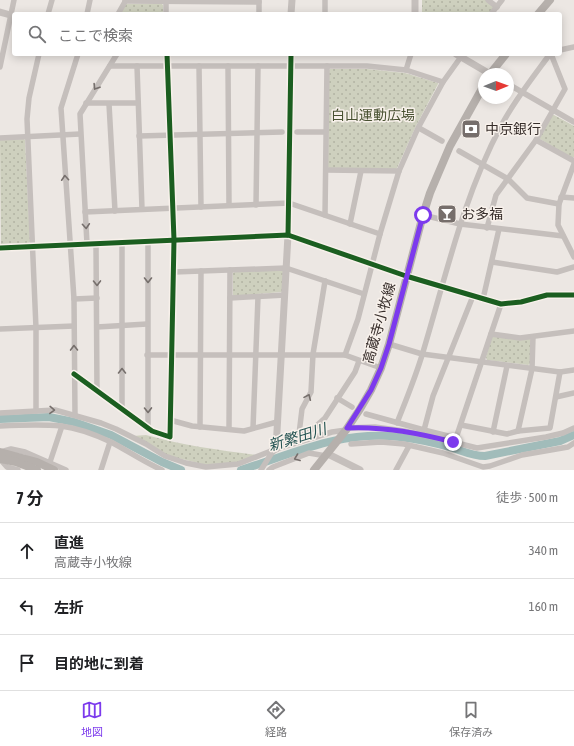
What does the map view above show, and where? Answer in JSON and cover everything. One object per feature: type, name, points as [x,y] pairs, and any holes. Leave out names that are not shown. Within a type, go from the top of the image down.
[{"type":"main road","points":[[540,12],[550,0]]},
{"type":"main road","points":[[495,68],[504,56]]},
{"type":"main road","name":"高蔵寺小牧線","points":[[314,470],[346,429],[371,390],[381,368],[389,344],[406,276],[430,193],[450,146],[478,95]]},
{"type":"main road","points":[[0,452],[36,462],[54,470]]},
{"type":"main road","points":[[0,458],[37,470]]},
{"type":"street","points":[[12,12],[14,0]]},
{"type":"street","points":[[49,12],[52,0]]},
{"type":"street","points":[[87,12],[90,0]]},
{"type":"street","points":[[291,12],[292,0]]},
{"type":"street","points":[[325,0],[325,12]]},
{"type":"street","points":[[415,0],[415,12]]},
{"type":"street","points":[[488,0],[497,6]]},
{"type":"street","points":[[492,12],[502,0]]},
{"type":"street","points":[[119,12],[125,1],[259,1],[259,12]]},
{"type":"street","points":[[166,1],[166,12]]},
{"type":"street","points":[[0,12],[12,16],[0,67]]},
{"type":"street","points":[[562,50],[574,47]]},
{"type":"street","points":[[36,411],[36,328],[27,119],[29,98],[39,56]]},
{"type":"street","points":[[75,415],[74,299],[61,108],[77,56]]},
{"type":"street","points":[[87,244],[80,114],[116,56]]},
{"type":"street","points":[[74,374],[152,431],[170,436],[174,240],[167,56]]},
{"type":"street","points":[[273,452],[277,422],[288,235],[291,56]]},
{"type":"street","points":[[406,70],[410,56]]},
{"type":"street","points":[[345,354],[358,319],[380,234],[399,171],[443,82],[459,56]]},
{"type":"street","points":[[462,56],[481,68]]},
{"type":"street","points":[[397,423],[422,354],[460,224],[482,164],[501,126],[522,92],[549,56]]},
{"type":"street","points":[[487,228],[496,195],[536,140],[565,89],[552,56]]},
{"type":"street","points":[[110,66],[367,66],[406,70],[443,82]]},
{"type":"street","points":[[136,66],[142,209]]},
{"type":"street","points":[[199,66],[201,207]]},
{"type":"street","points":[[228,66],[229,205]]},
{"type":"street","points":[[256,204],[258,66]]},
{"type":"street","points":[[325,215],[327,66]]},
{"type":"street","points":[[514,87],[574,122]]},
{"type":"street","points":[[86,103],[138,103]]},
{"type":"street","points":[[109,104],[115,211]]},
{"type":"street","points":[[419,128],[442,141]]},
{"type":"street","points":[[139,136],[282,132]]},
{"type":"street","points":[[297,132],[326,132]]},
{"type":"street","points":[[0,138],[80,134]]},
{"type":"street","points":[[536,140],[574,162],[559,204],[558,224],[574,257]]},
{"type":"street","points":[[459,150],[508,179],[528,198],[559,204]]},
{"type":"street","points":[[326,170],[399,171]]},
{"type":"street","points":[[350,224],[361,170]]},
{"type":"street","points":[[561,197],[574,198]]},
{"type":"street","points":[[85,212],[288,203],[380,234]]},
{"type":"street","points":[[423,215],[460,224],[563,236]]},
{"type":"street","points":[[483,299],[499,229]]},
{"type":"street","points":[[0,248],[288,235],[406,276],[501,304],[521,302],[547,295],[574,295]]},
{"type":"street","points":[[148,241],[148,428]]},
{"type":"street","points":[[122,243],[122,410]]},
{"type":"street","points":[[96,244],[97,391]]},
{"type":"street","points":[[492,262],[557,272],[574,267]]},
{"type":"street","points":[[174,272],[286,268],[364,294]]},
{"type":"street","points":[[229,429],[230,270]]},
{"type":"street","points":[[200,427],[202,271]]},
{"type":"street","points":[[299,434],[302,409],[311,392],[313,354],[325,281]]},
{"type":"street","points":[[230,298],[285,296]]},
{"type":"street","points":[[424,430],[434,396],[473,296]]},
{"type":"street","points":[[253,428],[258,297]]},
{"type":"street","points":[[74,299],[97,298]]},
{"type":"street","points":[[366,414],[456,438],[501,304]]},
{"type":"street","points":[[97,327],[148,324]]},
{"type":"street","points":[[0,329],[74,326]]},
{"type":"street","points":[[491,334],[520,338],[574,331]]},
{"type":"street","points":[[518,431],[532,369],[533,337]]},
{"type":"street","points":[[389,344],[422,354],[449,358],[560,372],[574,370]]},
{"type":"street","points":[[147,355],[345,354],[381,368]]},
{"type":"street","points":[[261,470],[273,452],[286,441],[313,429],[325,418],[355,372],[359,360]]},
{"type":"street","points":[[493,432],[507,366]]},
{"type":"street","points":[[461,425],[507,434],[518,431],[550,428],[560,372]]},
{"type":"street","points":[[556,397],[574,393]]},
{"type":"street","points":[[337,398],[352,407]]},
{"type":"street","points":[[0,413],[55,410],[101,423],[116,429],[146,444],[165,456],[196,465],[217,466],[238,464],[332,432],[346,429],[375,427],[404,431],[477,448],[546,437],[563,433],[574,428]]},
{"type":"street","points":[[170,420],[192,426],[244,431],[277,422]]},
{"type":"street","points":[[0,426],[62,426],[81,431],[110,442],[162,470]]},
{"type":"street","points":[[50,462],[62,426]]},
{"type":"street","points":[[101,470],[110,442]]},
{"type":"street","points":[[351,444],[381,442],[404,444],[442,453],[482,468],[522,455],[568,447],[574,444]]},
{"type":"street","points":[[396,470],[409,446]]},
{"type":"street","points":[[0,452],[11,449],[24,452],[66,470]]},
{"type":"street","points":[[268,470],[309,453],[329,452],[360,470]]},
{"type":"street","points":[[0,458],[0,464]]},
{"type":"street","points":[[0,458],[7,467],[18,470]]},
{"type":"green space","points":[[422,0],[486,0],[495,7],[491,12],[422,12]]},
{"type":"green space","points":[[126,4],[163,5],[163,12],[121,12]]},
{"type":"green space","name":"白山運動広場","points":[[330,69],[367,69],[405,73],[438,83],[396,169],[328,167]]},
{"type":"green space","points":[[552,115],[574,126],[574,157],[572,158],[540,139]]},
{"type":"green space","points":[[24,139],[30,242],[1,244],[0,140]]},
{"type":"green space","points":[[282,270],[282,292],[233,295],[234,272]]},
{"type":"green space","points":[[492,337],[530,339],[530,364],[487,360],[486,357]]},
{"type":"green space","points":[[146,435],[214,449],[256,455],[241,462],[206,465],[166,455],[133,436]]},
{"type":"waterway","name":"新繁田川","points":[[0,419],[49,417],[74,422],[111,435],[162,462],[181,470]]},
{"type":"waterway","name":"新繁田川","points":[[241,470],[319,444],[358,437],[378,436],[407,438],[440,444],[473,455],[485,456],[560,441],[574,435]]},
{"type":"cycle path","points":[[74,374],[152,431],[170,437],[174,240],[167,56]]},
{"type":"cycle path","points":[[288,235],[291,56]]},
{"type":"cycle path","points":[[0,248],[288,235],[406,276],[501,304],[521,302],[547,295],[574,295]]},
{"type":"place","name":"中京銀行","points":[[471,129]]},
{"type":"place","name":"お多福","points":[[447,214]]},
{"type":"route","points":[[423,215],[389,344],[381,368],[371,390],[347,428],[375,427],[426,435],[453,442]]}]
